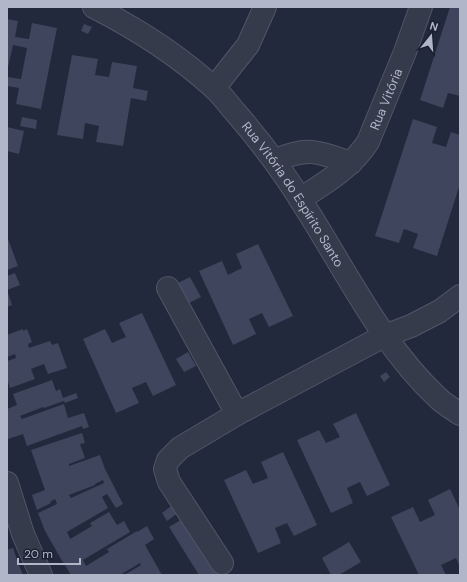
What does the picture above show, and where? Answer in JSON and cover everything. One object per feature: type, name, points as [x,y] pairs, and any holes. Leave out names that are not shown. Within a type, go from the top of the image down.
[{"type":"street","name":"Rua Vitória do Espírito Santo","points":[[94,7],[121,21],[171,52],[214,88],[260,140],[275,160],[384,336],[438,399],[460,414]]},
{"type":"street","points":[[214,88],[248,45],[265,7]]},
{"type":"street","name":"Rua Vitória","points":[[300,199],[328,181],[361,154],[368,142],[405,52],[421,7]]},
{"type":"street","points":[[275,160],[295,154],[312,152],[351,163]]},
{"type":"street","points":[[168,288],[237,414]]},
{"type":"street","points":[[222,563],[169,482],[166,469],[168,460],[180,448],[237,414],[384,336],[423,320],[440,311],[460,296]]},
{"type":"street","points":[[7,483],[23,534],[41,575]]},
{"type":"building","points":[[450,7],[460,7],[460,96],[448,93],[443,108],[420,100]]},
{"type":"building","points":[[7,19],[18,21],[15,37],[29,39],[32,23],[57,28],[41,109],[16,104],[19,88],[7,86],[7,77],[21,79],[27,48],[13,45],[7,72]]},
{"type":"building","points":[[84,24],[92,27],[88,34],[81,31]]},
{"type":"building","points":[[72,55],[98,59],[95,75],[109,77],[112,62],[137,66],[133,88],[148,91],[146,101],[131,98],[123,146],[96,142],[99,126],[85,123],[83,139],[57,135]]},
{"type":"building","points":[[22,117],[37,120],[36,129],[20,126]]},
{"type":"building","points":[[413,119],[437,127],[432,143],[446,147],[451,132],[460,135],[460,184],[437,256],[413,248],[418,234],[404,229],[399,243],[375,236]]},
{"type":"building","points":[[7,127],[24,131],[19,154],[7,151]]},
{"type":"building","points":[[7,236],[18,266],[7,270],[8,250]]},
{"type":"building","points":[[258,244],[293,316],[269,327],[262,313],[249,319],[256,334],[233,345],[199,271],[222,261],[228,275],[242,268],[236,254]]},
{"type":"building","points":[[15,273],[20,285],[7,290],[7,276]]},
{"type":"building","points":[[190,277],[201,297],[189,303],[178,283]]},
{"type":"building","points":[[7,290],[12,305],[7,307]]},
{"type":"building","points":[[142,313],[176,385],[153,396],[146,382],[132,388],[139,403],[116,413],[83,339],[105,329],[112,343],[126,337],[119,323]]},
{"type":"building","points":[[23,329],[23,331],[27,329],[32,342],[28,344],[29,348],[50,341],[52,345],[58,343],[67,368],[48,374],[44,364],[31,369],[35,379],[10,388],[7,379],[7,361],[16,358],[15,354],[7,357],[7,335]]},
{"type":"building","points":[[188,352],[196,366],[184,372],[176,359]]},
{"type":"building","points":[[386,372],[390,377],[384,382],[380,376]]},
{"type":"building","points":[[52,380],[56,391],[60,389],[63,398],[76,393],[78,398],[65,403],[64,401],[44,408],[43,407],[20,416],[22,419],[64,404],[68,418],[84,413],[89,427],[83,429],[82,426],[27,446],[23,434],[8,439],[7,409],[17,405],[13,394]]},
{"type":"building","points":[[356,413],[390,485],[367,496],[360,482],[347,488],[353,503],[331,513],[297,440],[319,430],[326,443],[340,437],[333,424]]},
{"type":"building","points":[[82,433],[85,443],[80,444],[85,458],[69,464],[69,466],[100,455],[105,469],[123,504],[116,508],[107,494],[102,497],[108,508],[67,532],[70,539],[92,526],[90,523],[109,512],[117,525],[124,521],[130,532],[83,560],[86,566],[109,552],[107,549],[147,526],[154,539],[145,545],[162,575],[124,575],[141,565],[140,563],[120,575],[71,575],[45,531],[38,513],[57,504],[55,499],[50,502],[51,503],[37,510],[32,495],[45,490],[31,450]],"holes":[[[103,480],[104,483],[71,498],[69,495],[95,485]]]},
{"type":"building","points":[[283,452],[317,525],[294,536],[287,523],[275,528],[281,543],[258,553],[224,480],[246,470],[253,484],[268,478],[261,462]]},
{"type":"building","points":[[450,489],[460,510],[460,567],[456,558],[441,565],[446,575],[419,575],[391,517],[413,507],[420,522],[435,515],[428,500]]},
{"type":"building","points":[[174,504],[179,512],[167,521],[162,513]]},
{"type":"building","points":[[184,518],[220,575],[199,575],[169,527]]},
{"type":"building","points":[[349,542],[361,562],[339,575],[331,575],[322,558]]},
{"type":"building","points":[[13,548],[23,575],[7,575],[7,550]]}]
